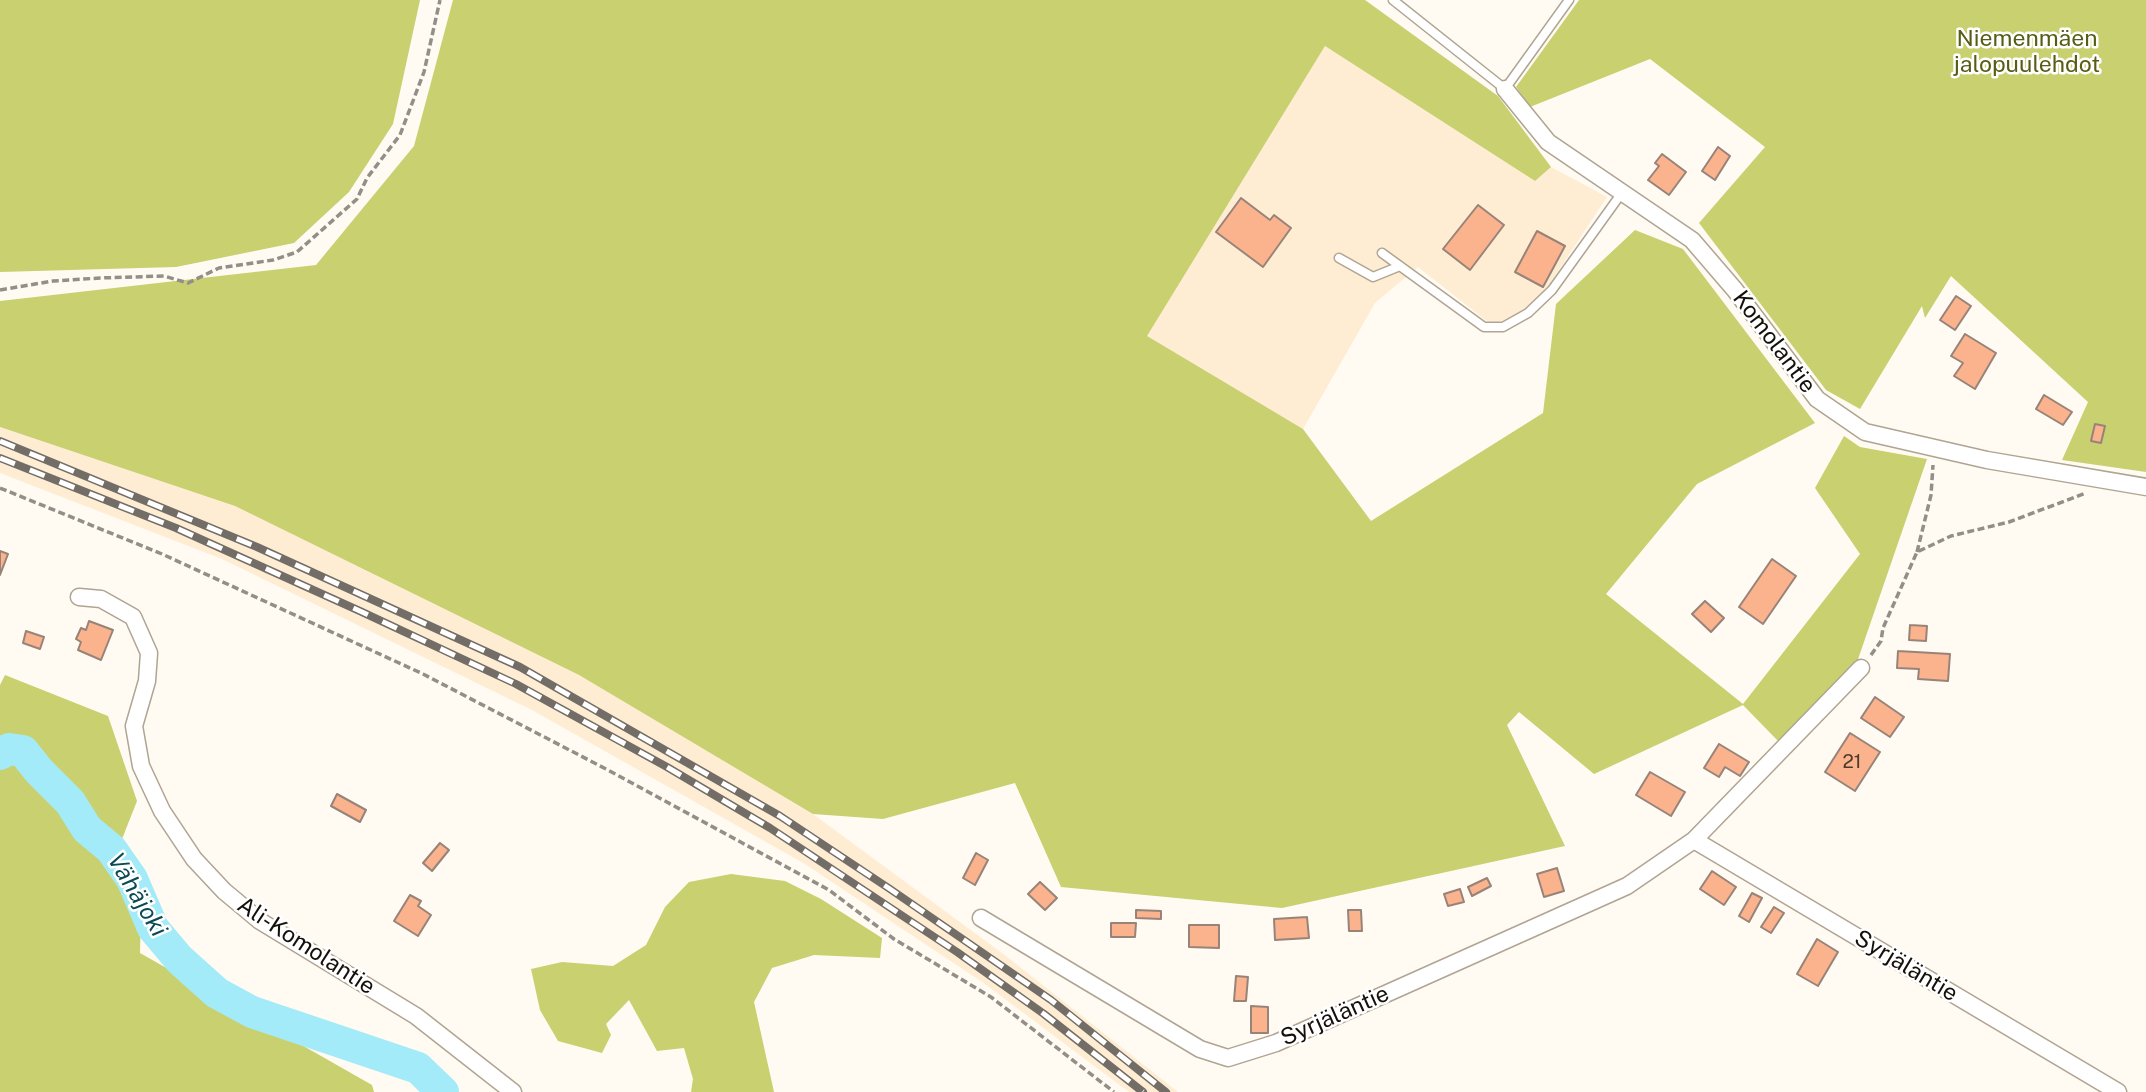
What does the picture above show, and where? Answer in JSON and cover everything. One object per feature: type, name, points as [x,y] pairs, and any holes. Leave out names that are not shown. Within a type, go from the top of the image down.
[{"type":"street","name":"Komolantie","points":[[1505,89],[1548,142],[1692,240],[1735,290],[1817,399],[1865,432],[1935,448],[2146,487]]},
{"type":"street","name":"Ali-Komolantie","points":[[79,597],[101,599],[133,617],[149,653],[147,681],[134,726],[141,766],[162,811],[194,859],[224,891],[260,921],[416,1016],[513,1092]]},
{"type":"street","name":"Syrjäläntie","points":[[981,918],[1200,1049],[1228,1058],[1276,1043],[1627,886],[1694,840],[1861,668]]},
{"type":"street","name":"Syrjäläntie","points":[[1694,840],[2118,1092]]},
{"type":"lane","points":[[1393,0],[1505,89],[1569,0]]},
{"type":"lane","points":[[1382,253],[1485,327],[1503,327],[1528,313],[1552,290],[1621,194]]},
{"type":"lane","points":[[1339,258],[1373,277],[1400,266]]},
{"type":"path","points":[[0,290],[53,281],[100,278],[163,276],[188,283],[219,268],[273,260],[297,252],[357,199],[367,178],[400,135],[424,72],[440,0]]},
{"type":"path","points":[[1861,668],[1881,641],[1883,628],[1917,552],[1931,495],[1935,448]]},
{"type":"path","points":[[1917,552],[1951,536],[2009,522],[2070,500],[2108,481]]},
{"type":"path","points":[[0,488],[162,554],[423,674],[606,768],[829,890],[894,939],[991,998],[1114,1092]]},
{"type":"shaded area","points":[[1325,46],[1535,181],[1551,167],[1607,197],[1547,288],[1525,309],[1502,321],[1488,322],[1418,267],[1375,303],[1303,429],[1146,337]]},
{"type":"shaded area","points":[[0,427],[235,506],[579,675],[813,814],[1006,956],[1178,1092],[1129,1092],[985,984],[805,864],[532,710],[222,559],[0,473]]},
{"type":"green space","points":[[0,0],[420,0],[393,124],[349,192],[294,243],[176,267],[0,272]]},
{"type":"green space","points":[[453,0],[1365,0],[1498,96],[1551,167],[1535,181],[1325,46],[1147,336],[1303,429],[1371,521],[1543,413],[1556,304],[1635,230],[1683,249],[1815,423],[1697,484],[1606,594],[1743,704],[1860,554],[1815,488],[1844,436],[1860,447],[1927,459],[1856,665],[1779,742],[1743,705],[1594,774],[1519,712],[1507,725],[1565,846],[1282,908],[1061,887],[1015,783],[883,819],[813,814],[579,675],[235,506],[0,427],[0,301],[316,265],[414,146]]},
{"type":"green space","name":"Niemenmäen jalopuulehdot","points":[[1579,0],[2146,0],[2146,472],[2062,460],[2088,402],[1951,276],[1925,318],[1922,306],[1860,409],[1826,390],[1699,223],[1765,147],[1650,59],[1530,107],[1516,87]]},
{"type":"green space","points":[[5,675],[108,716],[137,801],[111,867],[141,909],[140,953],[372,1085],[374,1092],[0,1092],[0,685]]},
{"type":"green space","points":[[731,874],[785,881],[821,899],[882,938],[880,958],[814,955],[772,968],[754,1002],[774,1092],[691,1092],[693,1079],[684,1048],[657,1051],[629,1000],[606,1024],[611,1035],[602,1053],[558,1041],[540,1010],[531,969],[562,962],[613,966],[646,945],[665,907],[689,882]]},
{"type":"building","points":[[1718,147],[1730,156],[1715,180],[1702,171]]},
{"type":"building","points":[[1662,154],[1686,172],[1669,195],[1648,180],[1659,166],[1655,163]]},
{"type":"building","points":[[1241,198],[1270,220],[1274,215],[1291,228],[1263,267],[1216,232]]},
{"type":"building","points":[[1478,205],[1504,225],[1470,270],[1443,249]]},
{"type":"building","points":[[1537,231],[1565,246],[1543,287],[1515,272]]},
{"type":"building","points":[[1956,296],[1971,306],[1955,330],[1940,320]]},
{"type":"building","points":[[1965,334],[1996,353],[1975,389],[1954,376],[1963,363],[1951,356]]},
{"type":"building","points":[[2044,395],[2072,412],[2063,425],[2036,409]]},
{"type":"building","points":[[2095,424],[2105,426],[2101,443],[2091,441]]},
{"type":"building","points":[[0,551],[8,554],[0,575]]},
{"type":"building","points":[[1772,559],[1796,576],[1763,624],[1739,607]]},
{"type":"building","points":[[1705,601],[1724,618],[1711,632],[1692,614]]},
{"type":"building","points":[[89,621],[113,630],[101,660],[78,650],[81,642],[76,639],[81,628],[86,630]]},
{"type":"building","points":[[1910,625],[1927,626],[1926,641],[1909,640]]},
{"type":"building","points":[[26,631],[44,637],[40,649],[23,643]]},
{"type":"building","points":[[1898,651],[1950,654],[1948,681],[1918,679],[1919,669],[1897,668]]},
{"type":"building","points":[[1875,697],[1904,717],[1890,737],[1861,718]]},
{"type":"building","points":[[1850,733],[1880,752],[1855,791],[1825,772]]},
{"type":"building","points":[[1719,744],[1749,762],[1740,776],[1725,767],[1719,777],[1704,768]]},
{"type":"building","points":[[1650,772],[1685,792],[1671,816],[1636,795]]},
{"type":"building","points":[[337,794],[366,810],[360,822],[331,806]]},
{"type":"building","points":[[440,843],[449,850],[432,871],[423,863]]},
{"type":"building","points":[[976,853],[988,860],[975,885],[963,878]]},
{"type":"building","points":[[1557,868],[1564,891],[1544,897],[1537,874]]},
{"type":"building","points":[[1712,871],[1736,887],[1724,905],[1700,889]]},
{"type":"building","points":[[1487,878],[1491,886],[1472,896],[1468,887]]},
{"type":"building","points":[[1040,882],[1057,898],[1045,910],[1028,894]]},
{"type":"building","points":[[1460,889],[1464,902],[1448,906],[1444,894]]},
{"type":"building","points":[[1752,893],[1762,898],[1749,922],[1739,916]]},
{"type":"building","points":[[410,895],[421,901],[418,906],[431,915],[418,936],[394,921]]},
{"type":"building","points":[[1774,907],[1784,913],[1771,933],[1761,927]]},
{"type":"building","points":[[1136,910],[1161,911],[1161,919],[1136,918]]},
{"type":"building","points":[[1348,910],[1361,910],[1362,931],[1349,931]]},
{"type":"building","points":[[1307,917],[1309,938],[1275,940],[1274,919]]},
{"type":"building","points":[[1111,923],[1136,923],[1135,937],[1111,937]]},
{"type":"building","points":[[1189,925],[1219,925],[1219,948],[1189,947]]},
{"type":"building","points":[[1817,939],[1838,952],[1818,986],[1797,974]]},
{"type":"building","points":[[1236,976],[1248,977],[1246,1001],[1234,1001]]},
{"type":"building","points":[[1251,1006],[1268,1007],[1268,1033],[1251,1033]]},
{"type":"waterway","name":"Vähäjoki","points":[[0,754],[9,749],[23,751],[70,802],[87,829],[111,849],[132,879],[153,928],[179,959],[217,993],[252,1012],[418,1068],[443,1092]]},
{"type":"railway","points":[[0,441],[257,547],[520,667],[780,816],[1051,1000],[1166,1092]]},
{"type":"railway","points":[[0,458],[176,528],[362,612],[516,684],[667,767],[770,828],[957,952],[1044,1014],[1143,1092]]}]
